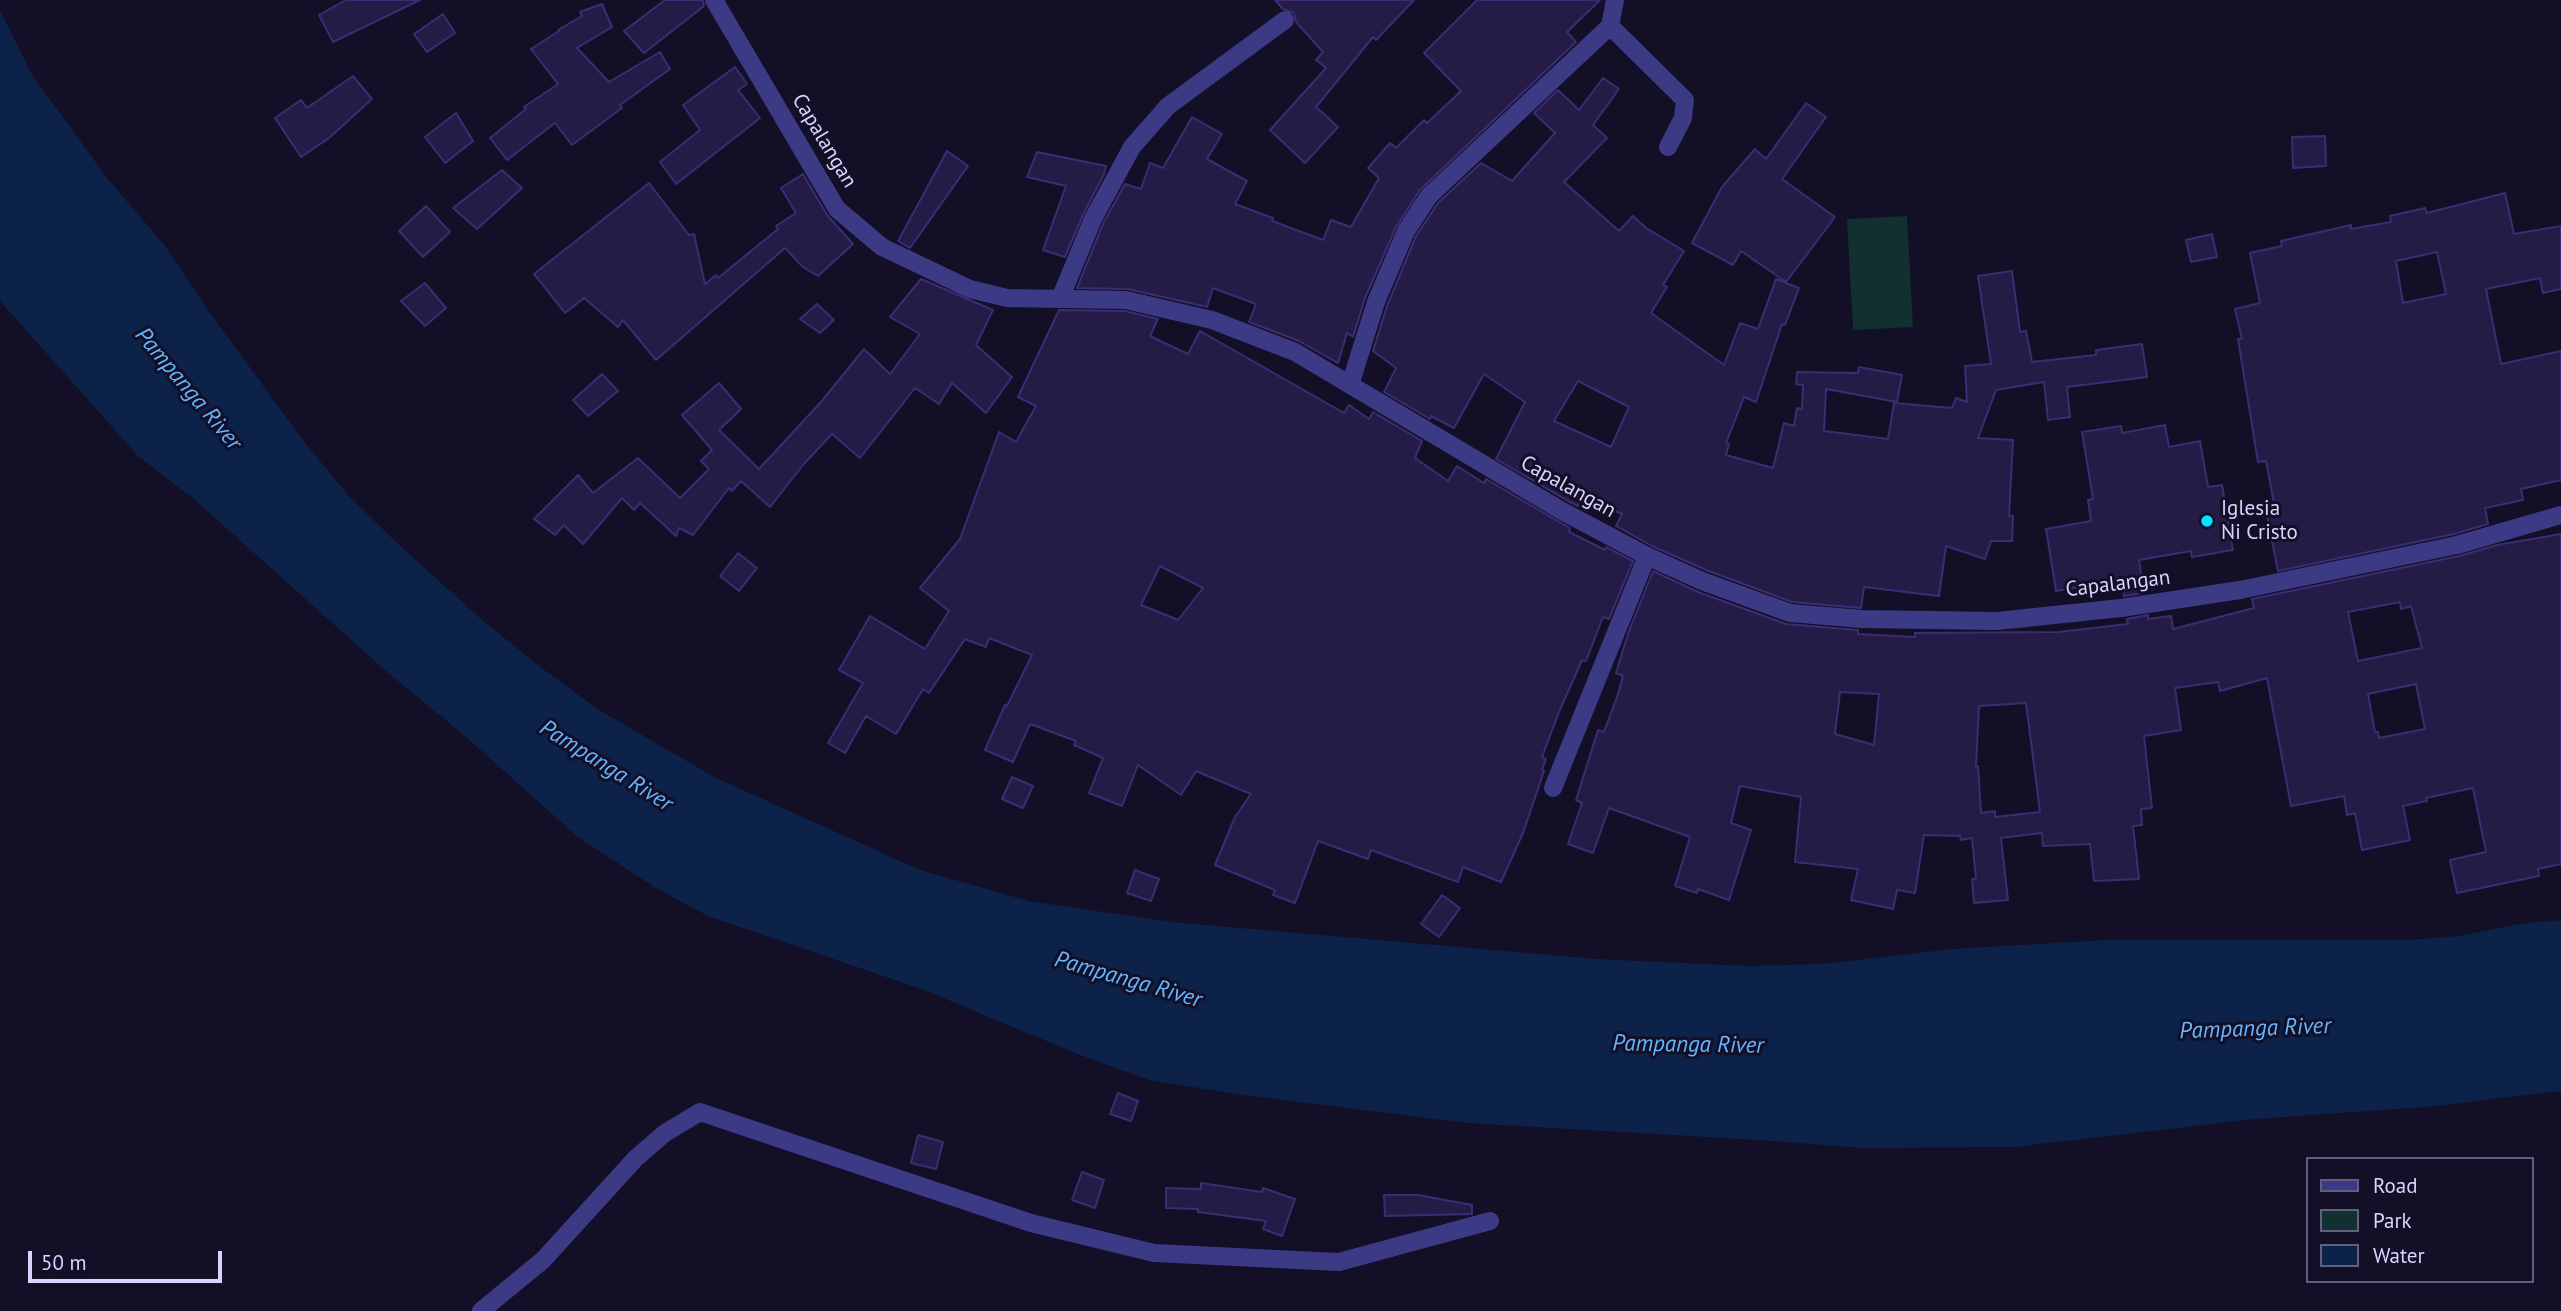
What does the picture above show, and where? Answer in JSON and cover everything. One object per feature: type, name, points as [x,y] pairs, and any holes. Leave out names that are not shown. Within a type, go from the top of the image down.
[{"type":"street","name":"Capalangan","points":[[714,0],[837,209],[882,247],[970,289],[1007,298],[1126,300],[1212,320],[1295,352],[1562,512],[1702,581],[1790,613],[1862,619],[1997,621],[2121,608],[2240,590],[2457,545],[2561,515]]},
{"type":"street","points":[[1350,385],[1389,270],[1406,231],[1429,196],[1610,26],[1615,0]]},
{"type":"street","points":[[1059,299],[1093,219],[1132,147],[1168,106],[1285,20]]},
{"type":"street","points":[[1610,26],[1685,100],[1683,118],[1668,147]]},
{"type":"street","points":[[1553,788],[1647,556]]},
{"type":"street","points":[[481,1311],[544,1260],[636,1158],[665,1133],[700,1112],[1031,1223],[1154,1253],[1339,1262],[1490,1221]]},
{"type":"green space","points":[[1907,216],[1913,327],[1853,330],[1847,219]]},
{"type":"water","name":"Pampanga River","points":[[0,10],[32,75],[108,179],[165,246],[210,313],[306,444],[349,496],[396,542],[481,619],[596,708],[714,777],[920,870],[1029,901],[1171,922],[1597,959],[1747,966],[1821,964],[1953,949],[2106,940],[2409,940],[2459,936],[2518,924],[2561,920],[2561,1091],[2426,1107],[2255,1119],[2014,1147],[1863,1148],[1467,1123],[1236,1094],[1149,1080],[1075,1053],[924,990],[708,916],[656,888],[579,838],[466,737],[386,671],[196,501],[137,455],[0,301]]},
{"type":"building","points":[[346,0],[420,0],[333,42],[319,15]]},
{"type":"building","points":[[665,0],[703,0],[704,6],[644,53],[624,31]]},
{"type":"building","points":[[1275,0],[1414,0],[1376,40],[1373,37],[1316,107],[1338,127],[1305,163],[1270,130],[1326,68],[1316,60],[1323,52],[1296,22],[1294,13],[1283,9]]},
{"type":"building","points":[[1477,0],[1600,0],[1567,32],[1576,42],[1420,190],[1396,227],[1365,298],[1353,337],[1347,333],[1338,363],[1299,341],[1249,322],[1256,304],[1213,288],[1207,307],[1128,289],[1077,288],[1103,224],[1125,184],[1141,189],[1150,163],[1163,168],[1192,117],[1222,134],[1207,159],[1247,181],[1235,204],[1323,240],[1331,220],[1351,227],[1379,178],[1368,168],[1390,143],[1396,148],[1424,120],[1427,123],[1461,91],[1424,53]]},
{"type":"building","points":[[602,4],[612,27],[577,48],[609,82],[660,52],[670,69],[620,105],[622,108],[572,145],[555,123],[507,160],[490,138],[526,109],[524,107],[558,84],[531,49],[582,16],[580,12]]},
{"type":"building","points":[[443,14],[455,33],[427,52],[414,34]]},
{"type":"building","points":[[735,67],[747,84],[738,90],[760,118],[676,184],[660,162],[700,130],[683,105]]},
{"type":"building","points":[[353,76],[372,99],[329,138],[301,157],[275,118],[301,100],[307,108]]},
{"type":"building","points":[[1603,78],[1619,89],[1593,125],[1607,138],[1564,182],[1619,231],[1633,216],[1646,228],[1684,251],[1663,285],[1667,287],[1651,313],[1724,365],[1740,323],[1758,329],[1776,279],[1799,288],[1785,325],[1782,324],[1756,402],[1744,397],[1726,443],[1729,444],[1726,455],[1773,468],[1784,423],[1794,426],[1797,408],[1802,409],[1803,385],[1796,384],[1797,372],[1858,373],[1859,367],[1902,375],[1897,402],[1826,389],[1824,431],[1888,439],[1894,403],[1952,408],[1956,398],[1967,402],[1965,366],[1991,364],[1978,276],[2012,271],[2020,332],[2026,331],[2032,362],[2096,355],[2096,350],[2142,344],[2147,377],[2067,387],[2070,417],[2048,420],[2044,382],[1996,390],[1978,438],[2013,440],[2009,516],[2013,516],[2012,541],[1991,541],[1985,559],[1946,546],[1939,596],[1864,587],[1861,608],[1792,602],[1706,570],[1652,546],[1616,526],[1622,514],[1581,496],[1578,506],[1496,459],[1525,402],[1484,374],[1454,428],[1431,416],[1430,419],[1384,392],[1396,368],[1373,351],[1387,306],[1416,236],[1438,203],[1481,163],[1512,181],[1555,133],[1534,113],[1558,90],[1579,110]],"holes":[[[1578,381],[1629,407],[1611,447],[1554,421]]]},
{"type":"building","points":[[1806,103],[1826,117],[1782,179],[1835,217],[1786,282],[1741,251],[1733,265],[1692,243],[1722,187],[1755,149],[1766,159]]},
{"type":"building","points":[[456,113],[473,141],[445,163],[425,137]]},
{"type":"building","points":[[2325,136],[2326,166],[2293,168],[2292,137]]},
{"type":"building","points":[[947,151],[968,166],[910,248],[898,241]]},
{"type":"building","points":[[1037,152],[1106,166],[1065,257],[1043,250],[1066,186],[1027,177]]},
{"type":"building","points":[[502,170],[522,188],[477,229],[453,208]]},
{"type":"building","points":[[803,174],[827,215],[853,244],[818,276],[803,267],[785,248],[656,360],[623,320],[618,327],[584,298],[565,313],[534,274],[649,183],[689,235],[694,234],[705,284],[716,275],[718,278],[778,229],[776,226],[796,213],[781,188]]},
{"type":"building","points":[[2505,193],[2514,234],[2561,226],[2561,289],[2543,293],[2540,278],[2486,289],[2501,364],[2561,351],[2561,480],[2521,489],[2523,500],[2485,508],[2488,524],[2454,534],[2278,571],[2266,511],[2275,509],[2266,461],[2258,462],[2238,339],[2242,339],[2235,309],[2260,303],[2250,253],[2282,246],[2281,241],[2351,225],[2351,229],[2391,222],[2390,216],[2425,208],[2427,213]],"holes":[[[2437,252],[2446,294],[2403,303],[2396,261]]]},
{"type":"building","points":[[426,206],[450,232],[423,257],[399,231]]},
{"type":"building","points":[[2212,234],[2217,257],[2191,262],[2186,240]]},
{"type":"building","points":[[921,279],[993,310],[976,345],[1012,377],[986,413],[952,383],[939,404],[915,388],[860,458],[832,434],[770,507],[741,481],[732,491],[729,488],[693,535],[679,528],[676,536],[640,503],[634,510],[622,498],[583,544],[564,525],[555,535],[534,519],[578,475],[593,493],[638,458],[680,498],[709,469],[701,461],[712,450],[682,415],[719,383],[741,409],[719,430],[759,469],[821,402],[864,349],[890,374],[920,334],[890,317]]},
{"type":"building","points":[[425,283],[446,308],[425,326],[401,301]]},
{"type":"building","points":[[817,304],[834,320],[820,333],[800,319]]},
{"type":"building","points":[[1059,310],[1125,311],[1158,319],[1150,336],[1188,354],[1200,331],[1344,413],[1349,405],[1369,419],[1373,412],[1422,441],[1415,458],[1448,481],[1457,466],[1484,483],[1486,479],[1570,528],[1569,532],[1633,561],[1609,619],[1603,617],[1586,661],[1582,660],[1559,712],[1542,757],[1546,759],[1542,770],[1544,771],[1523,833],[1501,882],[1463,867],[1458,882],[1371,850],[1368,859],[1318,841],[1295,903],[1273,895],[1275,890],[1215,865],[1235,817],[1251,794],[1196,771],[1181,795],[1138,765],[1122,806],[1089,793],[1103,758],[1074,745],[1076,741],[1030,724],[1013,762],[985,750],[1032,655],[989,638],[986,647],[965,639],[929,693],[923,689],[896,734],[866,716],[845,753],[828,743],[863,683],[839,670],[870,616],[925,649],[949,611],[920,588],[960,539],[999,432],[1016,442],[1036,406],[1018,397]],"holes":[[[1160,566],[1203,588],[1178,620],[1141,605]]]},
{"type":"building","points":[[602,374],[618,391],[588,416],[573,400]]},
{"type":"building","points":[[2165,425],[2169,447],[2200,441],[2208,487],[2222,485],[2233,550],[2192,557],[2191,551],[2139,560],[2144,593],[2124,596],[2121,580],[2056,591],[2046,529],[2091,521],[2088,500],[2093,499],[2082,432],[2121,426],[2122,433]]},
{"type":"building","points":[[2561,534],[2561,864],[2538,869],[2539,876],[2457,893],[2450,860],[2486,852],[2473,788],[2403,806],[2410,840],[2362,850],[2355,813],[2347,815],[2344,796],[2291,806],[2267,678],[2220,691],[2218,682],[2175,688],[2181,730],[2144,736],[2152,808],[2141,809],[2142,825],[2133,826],[2139,879],[2094,881],[2090,844],[2043,846],[2042,833],[2001,838],[2008,900],[1974,903],[1972,879],[1976,879],[1972,838],[1961,840],[1960,836],[1924,835],[1915,893],[1897,890],[1893,909],[1851,900],[1858,869],[1795,862],[1801,797],[1740,786],[1731,823],[1751,830],[1729,900],[1698,889],[1697,893],[1675,886],[1690,837],[1609,808],[1593,853],[1568,844],[1582,803],[1576,800],[1598,730],[1604,732],[1618,694],[1623,676],[1616,673],[1629,631],[1653,571],[1698,592],[1786,624],[1858,630],[1858,634],[1915,637],[1915,633],[2058,632],[2128,624],[2127,619],[2148,615],[2148,619],[2171,616],[2173,629],[2254,608],[2252,599],[2459,556],[2497,545]],"holes":[[[2400,602],[2401,609],[2411,606],[2422,648],[2358,661],[2348,612]],[[2416,684],[2425,729],[2379,738],[2378,732],[2375,732],[2368,694]],[[1840,692],[1879,694],[1874,745],[1835,734]],[[2026,703],[2040,812],[1995,817],[1995,811],[1981,813],[1976,766],[1979,706]]]},
{"type":"building","points":[[738,553],[757,568],[739,591],[720,576]]},
{"type":"building","points":[[1012,777],[1033,786],[1023,808],[1002,799]]},
{"type":"building","points":[[1135,870],[1159,879],[1151,901],[1127,893]]},
{"type":"building","points":[[1442,895],[1460,908],[1439,937],[1421,924]]},
{"type":"building","points":[[1118,1093],[1138,1101],[1131,1121],[1110,1114]]},
{"type":"building","points":[[918,1135],[943,1142],[936,1169],[911,1163]]},
{"type":"building","points":[[1082,1172],[1104,1180],[1095,1208],[1072,1200]]},
{"type":"building","points":[[1201,1183],[1262,1192],[1263,1188],[1295,1199],[1282,1236],[1263,1229],[1266,1221],[1198,1212],[1198,1209],[1166,1208],[1166,1188],[1201,1189]]},
{"type":"building","points":[[1384,1195],[1418,1195],[1472,1205],[1472,1214],[1385,1216]]},
{"type":"place","name":"Iglesia Ni Cristo","points":[[2207,521]]}]
